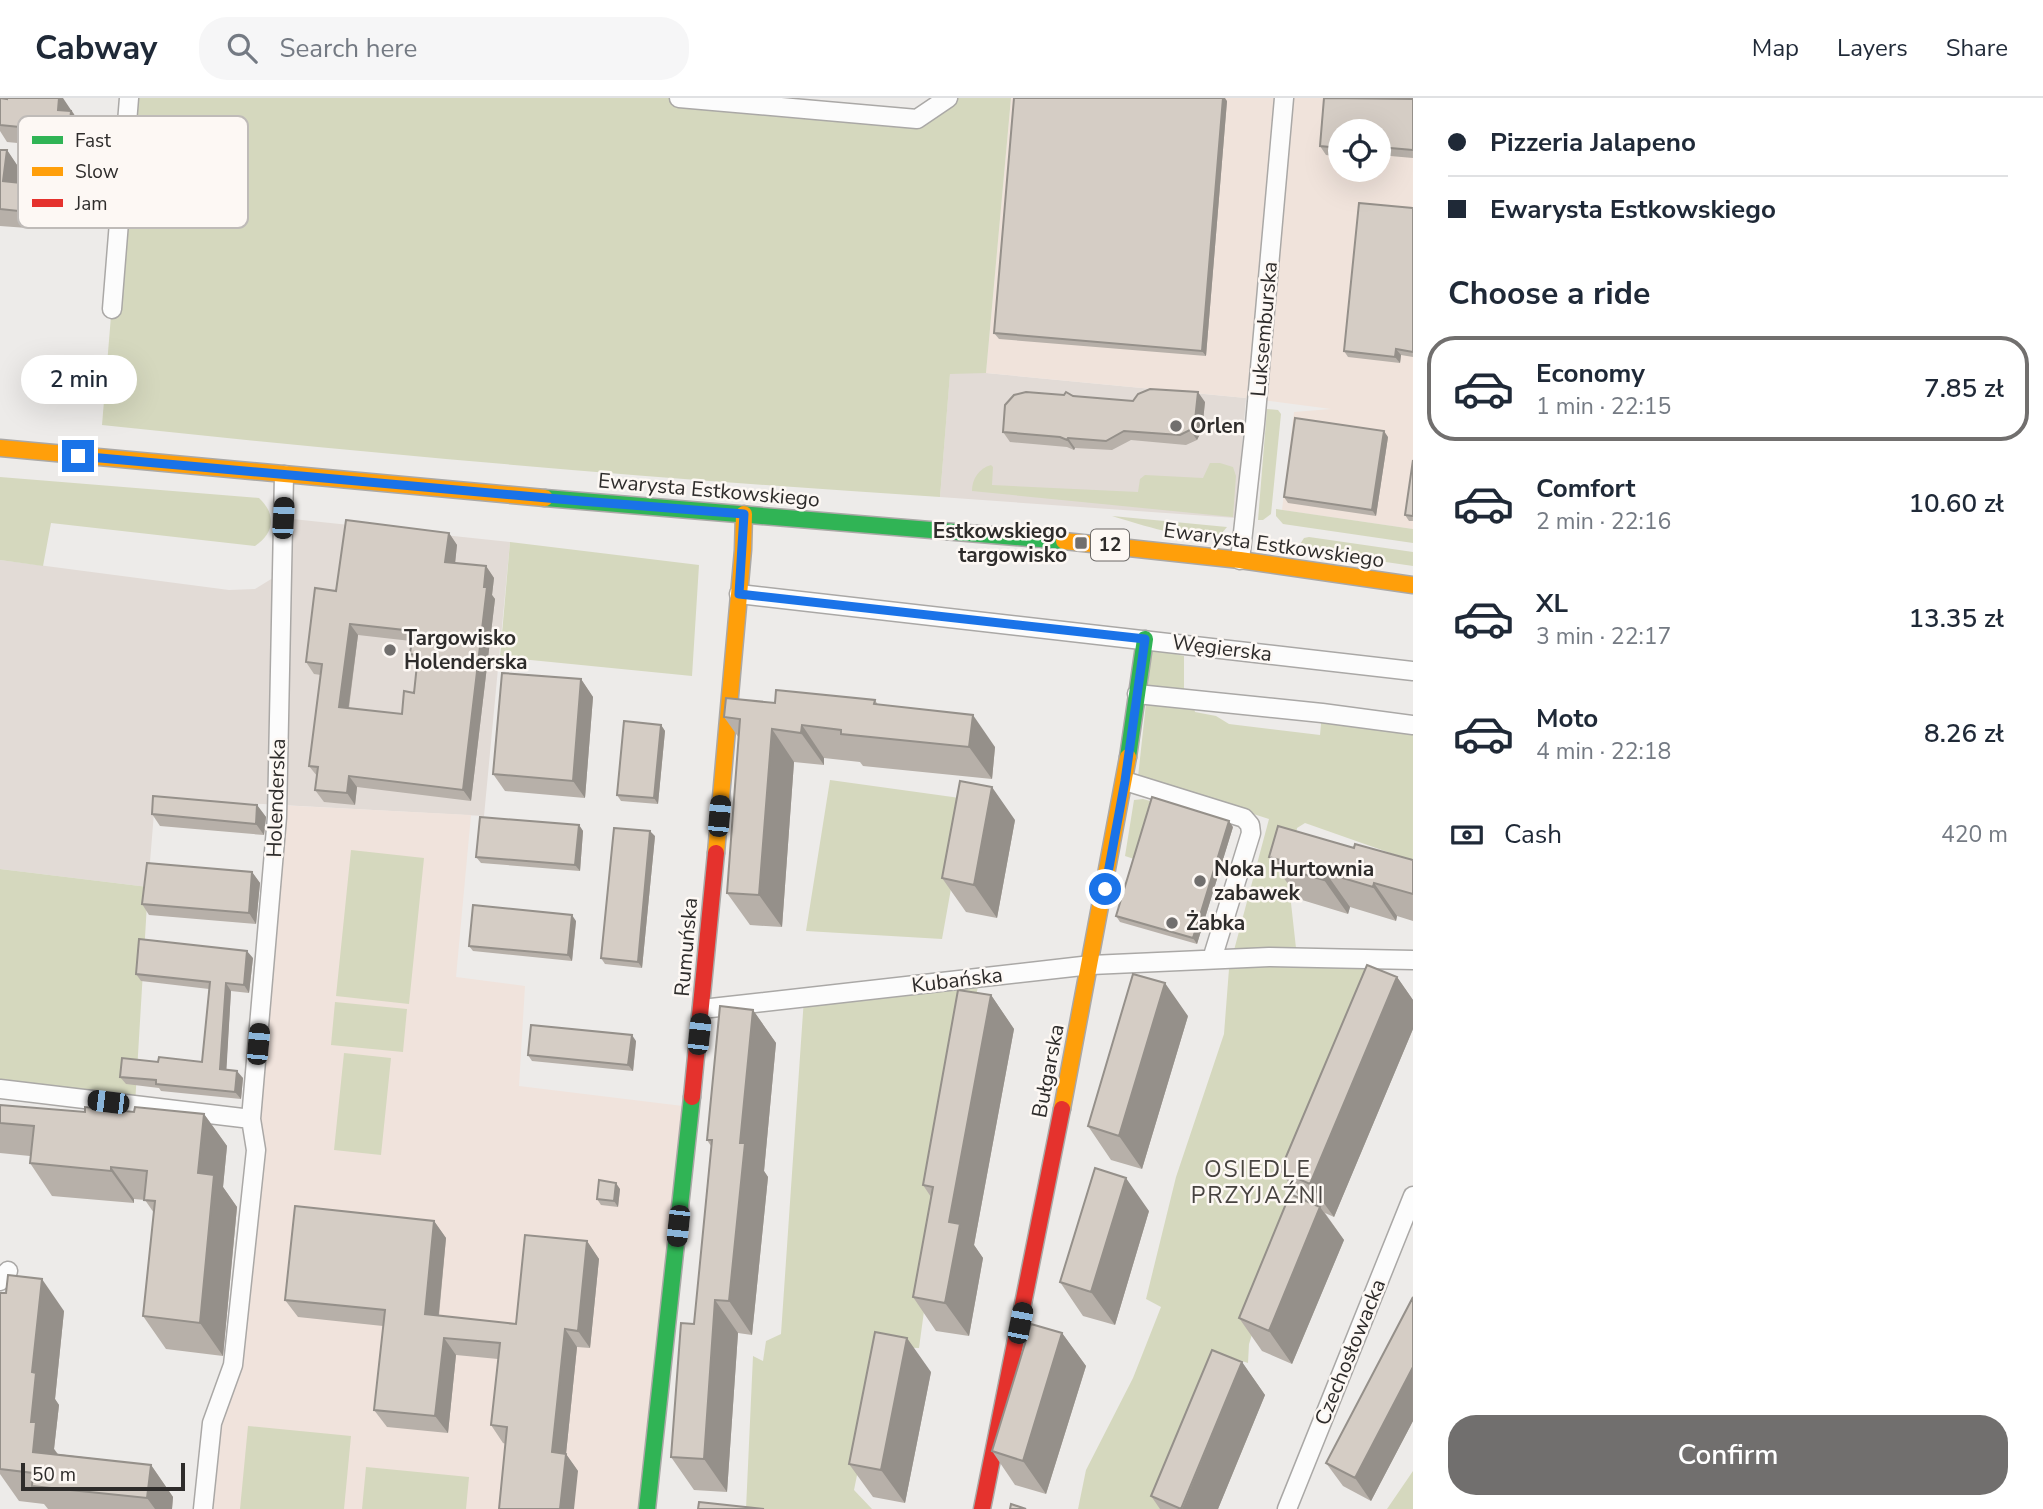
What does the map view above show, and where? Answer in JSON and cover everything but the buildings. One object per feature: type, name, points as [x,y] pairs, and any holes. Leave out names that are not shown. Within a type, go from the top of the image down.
[{"type":"street","points":[[128,116],[129,98]]},
{"type":"street","points":[[679,98],[825,105],[917,119],[947,98]]},
{"type":"street","name":"Luksemburska","points":[[1240,560],[1284,98]]},
{"type":"street","points":[[112,309],[119,228]]},
{"type":"street","name":"Ewarysta Estkowskiego","points":[[0,448],[284,475],[1109,545],[1240,560],[1413,585]]},
{"type":"street","name":"Holenderska","points":[[203,1509],[212,1423],[233,1365],[256,1150],[251,1119],[277,817],[284,475]]},
{"type":"street","name":"Rumuńska","points":[[647,1509],[702,1009],[744,514]]},
{"type":"street","name":"Węgierska","points":[[739,594],[1413,671]]},
{"type":"street","name":"Bułgarska","points":[[982,1509],[1091,965],[1125,781],[1145,639]]},
{"type":"street","points":[[1137,694],[1413,725]]},
{"type":"street","points":[[1125,781],[1244,818],[1250,825],[1251,833],[1212,959]]},
{"type":"street","name":"Kubańska","points":[[702,1009],[1091,965],[1269,957],[1413,960]]},
{"type":"street","points":[[0,1089],[251,1119]]},
{"type":"street","name":"Czechosłowacka","points":[[1287,1509],[1413,1196]]},
{"type":"shaded area","points":[[1011,98],[1413,98],[1413,529],[1282,510],[1294,412],[1331,409],[1246,398],[986,373]]},
{"type":"shaded area","points":[[950,373],[986,373],[1246,398],[1236,518],[940,497]]},
{"type":"shaded area","points":[[283,518],[510,542],[484,816],[155,800],[148,887],[0,869],[0,560],[229,590],[255,589],[281,573]]},
{"type":"shaded area","points":[[277,805],[471,815],[456,977],[525,986],[519,1086],[691,1107],[647,1509],[203,1509],[212,1423],[233,1365]]},
{"type":"green space","points":[[129,98],[679,98],[917,119],[948,98],[1011,98],[986,373],[950,374],[940,497],[521,466],[102,425],[118,228],[248,228],[248,116],[128,116]]},
{"type":"green space","points":[[1267,409],[1278,410],[1281,414],[1271,514],[1258,520]]},
{"type":"green space","points":[[1210,463],[1233,467],[1236,476],[1233,517],[972,491],[977,475],[991,465],[992,485],[1138,492],[1140,479],[1145,475],[1203,478]]},
{"type":"green space","points":[[0,477],[259,498],[269,511],[271,524],[266,535],[255,546],[51,523],[43,566],[0,560]]},
{"type":"green space","points":[[1276,509],[1413,529],[1413,543],[1283,524],[1276,516]]},
{"type":"green space","points":[[1112,516],[1227,527],[1215,536],[1190,536]]},
{"type":"green space","points":[[1304,538],[1413,552],[1413,566],[1297,549]]},
{"type":"green space","points":[[510,542],[699,565],[692,676],[500,657]]},
{"type":"green space","points":[[1152,648],[1184,656],[1184,700],[1192,701],[1195,712],[1216,716],[1229,724],[1320,735],[1322,713],[1413,725],[1413,861],[1305,823],[1297,828],[1289,885],[1297,957],[1384,959],[1285,1192],[1291,1210],[1249,1344],[1248,1363],[1221,1354],[1162,1509],[1078,1509],[1086,1470],[1133,1378],[1161,1307],[1146,1299],[1176,1177],[1224,1034],[1229,969],[1269,819],[1138,777]]},
{"type":"green space","points":[[830,780],[967,799],[942,939],[806,931]]},
{"type":"green space","points":[[1134,800],[1150,801],[1134,859],[1125,856]]},
{"type":"green space","points":[[351,850],[424,858],[409,1004],[336,996]]},
{"type":"green space","points":[[0,869],[148,887],[135,1105],[0,1090]]},
{"type":"green space","points":[[980,977],[923,1250],[933,1245],[919,1348],[883,1347],[854,1490],[872,1509],[746,1509],[753,1356],[763,1361],[766,1341],[781,1334],[804,998]]},
{"type":"green space","points":[[335,1002],[407,1009],[403,1052],[331,1045]]},
{"type":"green space","points":[[344,1053],[391,1058],[381,1155],[334,1150]]},
{"type":"green space","points":[[248,1426],[351,1436],[344,1509],[240,1509]]},
{"type":"green space","points":[[366,1467],[469,1477],[466,1509],[362,1509]]},
{"type":"green space","points":[[1413,1471],[1413,1509],[1387,1509]]},
{"type":"traffic: fast","points":[[545,498],[1064,541]]},
{"type":"traffic: fast","points":[[1128,757],[1145,639]]},
{"type":"traffic: fast","points":[[647,1509],[692,1097]]},
{"type":"traffic: slow","points":[[0,448],[545,498]]},
{"type":"traffic: slow","points":[[716,853],[744,514]]},
{"type":"traffic: slow","points":[[1064,541],[1240,560],[1413,585]]},
{"type":"traffic: slow","points":[[1062,1109],[1128,757]]},
{"type":"traffic: jam","points":[[692,1097],[716,853]]},
{"type":"traffic: jam","points":[[982,1509],[1062,1109]]},
{"type":"place","name":"Orlen","points":[[1176,426]]},
{"type":"place","name":"Estkowskiego targowisko","points":[[1081,543]]},
{"type":"place","name":"Targowisko Holenderska","points":[[390,650]]},
{"type":"place","name":"Noka Hurtownia zabawek","points":[[1200,881]]},
{"type":"place","name":"Żabka","points":[[1172,923]]},
{"type":"district","name":"OSIEDLE PRZYJAŹNI","points":[[1258,1182]]},
{"type":"route","points":[[78,456],[744,514],[739,594],[1145,639],[1125,781],[1105,889]]}]
